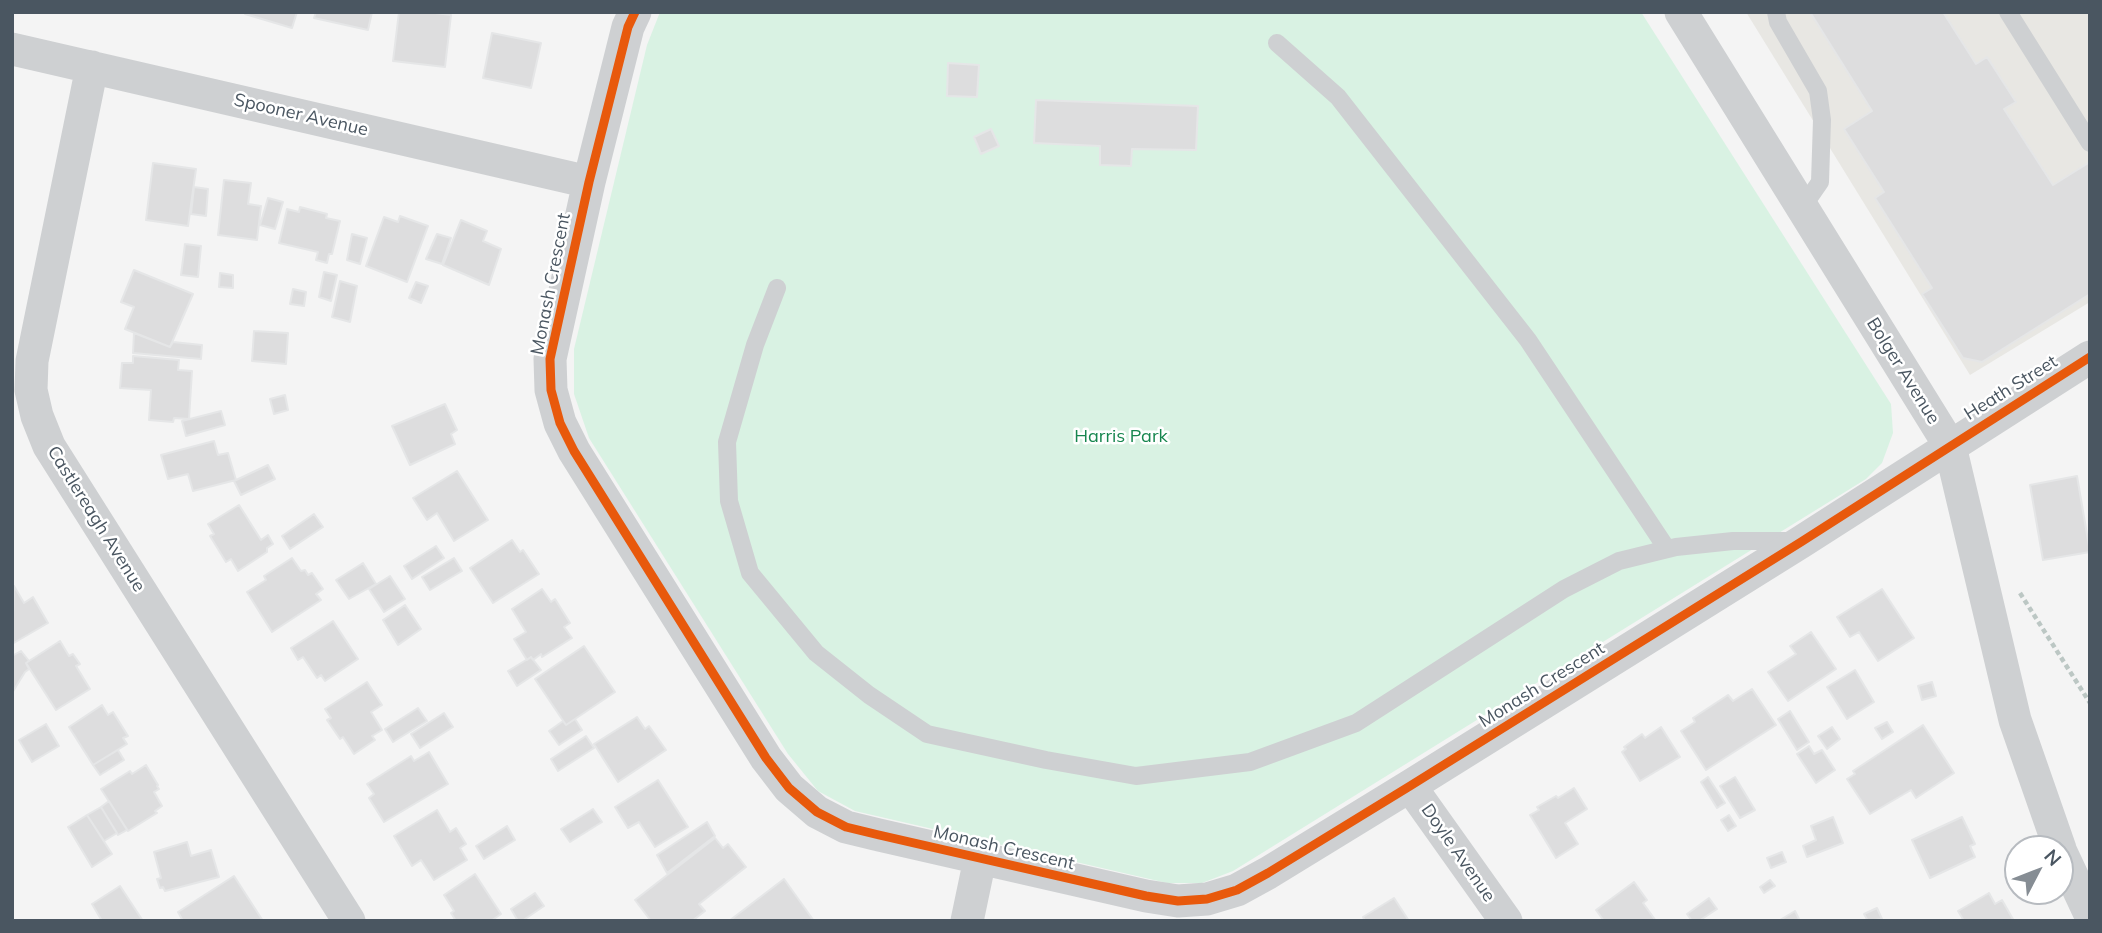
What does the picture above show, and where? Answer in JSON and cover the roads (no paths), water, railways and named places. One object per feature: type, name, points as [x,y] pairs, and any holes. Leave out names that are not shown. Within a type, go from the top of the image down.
[{"type":"street","name":"Monash Crescent","points":[[635,12],[628,27],[589,182],[550,359],[551,390],[559,423],[759,746],[789,788],[817,813],[846,827],[1209,910],[1237,890],[1410,786],[1801,542],[1950,446]]},
{"type":"street","name":"Bolger Avenue","points":[[1681,12],[1950,446],[2015,720],[2055,835]]},
{"type":"street","name":"Spooner Avenue","points":[[12,49],[589,182]]},
{"type":"street","name":"Castlereagh Avenue","points":[[92,67],[32,361],[31,390],[37,416],[49,446],[349,921]]},
{"type":"street","name":"Heath Street","points":[[1950,446],[2090,358]]},
{"type":"street","name":"Doyle Avenue","points":[[1410,786],[1506,921]]},
{"type":"street","points":[[967,921],[980,859]]},
{"type":"street","name":"Bolger Avenue","points":[[2074,880],[2090,914]]},
{"type":"lane","points":[[1776,12],[1778,22],[1818,91],[1822,120],[1820,182],[1802,208]]},
{"type":"lane","points":[[2008,12],[2090,144]]},
{"type":"lane","points":[[1277,43],[1338,97],[1519,330],[1667,549]]},
{"type":"lane","points":[[777,288],[755,345],[727,442],[730,501],[750,573],[816,653],[869,695],[927,734],[1136,776],[1250,762],[1356,723],[1564,589],[1619,561],[1667,549],[1733,541],[1801,542]]},
{"type":"park label","name":"Harris Park","points":[[1121,437]]}]
